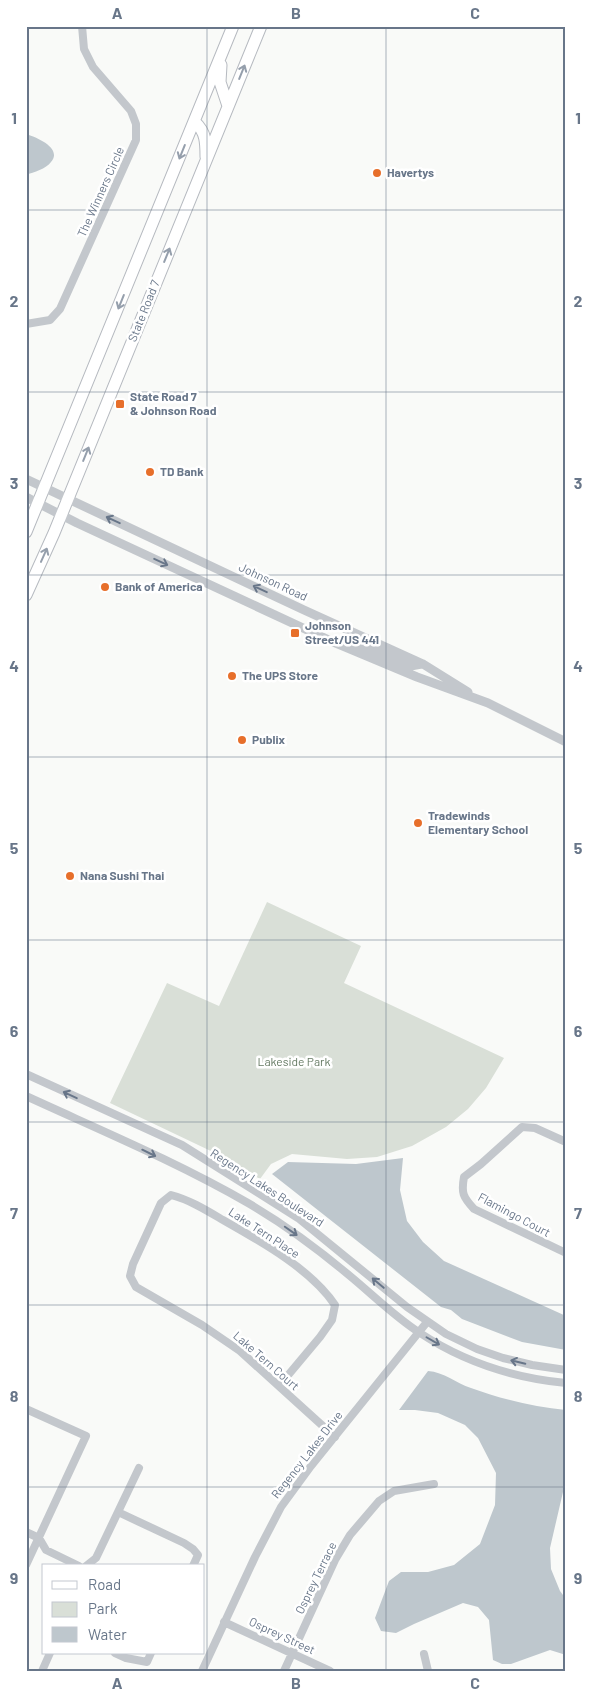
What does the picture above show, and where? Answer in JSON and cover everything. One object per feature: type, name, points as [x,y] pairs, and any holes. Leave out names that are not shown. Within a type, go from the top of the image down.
[{"type":"main road","name":"State Road 7","points":[[26,532],[233,26]]},
{"type":"main road","name":"State Road 7","points":[[26,595],[68,499],[261,26]]},
{"type":"main road","points":[[221,58],[220,82],[228,106]]},
{"type":"main road","points":[[195,122],[203,132],[206,140],[206,161]]},
{"type":"street","name":"The Winners Circle","points":[[26,324],[50,320],[60,309],[136,140],[136,124],[130,111],[93,66],[84,49],[82,26]]},
{"type":"street","name":"Johnson Road","points":[[26,479],[342,628],[423,664],[488,704]]},
{"type":"street","name":"Johnson Road","points":[[26,497],[353,650],[488,704],[566,742]]},
{"type":"street","points":[[353,650],[364,648],[410,666],[423,664]]},
{"type":"street","name":"Regency Lakes Boulevard","points":[[26,1074],[182,1145],[298,1218],[427,1322],[446,1334],[477,1349],[503,1358],[566,1370]]},
{"type":"street","name":"Regency Lakes Boulevard","points":[[26,1096],[118,1137],[248,1203],[313,1246],[419,1333],[467,1359],[541,1381],[566,1384]]},
{"type":"street","name":"Flamingo Court","points":[[566,1142],[535,1128],[522,1127],[464,1177],[462,1188],[465,1199],[474,1209],[566,1253]]},
{"type":"street","name":"Lake Tern Place","points":[[130,1276],[133,1264],[161,1203],[171,1194],[186,1199],[263,1243],[292,1263],[327,1292],[335,1305],[332,1320],[279,1386]]},
{"type":"street","name":"Lake Tern Court","points":[[130,1276],[136,1287],[202,1325],[240,1351],[335,1437]]},
{"type":"street","name":"Regency Lakes Drive","points":[[202,1671],[255,1557],[281,1507],[427,1322]]},
{"type":"street","points":[[26,1408],[86,1436],[39,1538],[29,1551],[26,1565]]},
{"type":"street","points":[[88,1564],[96,1558],[139,1468]]},
{"type":"street","name":"Osprey Terrace","points":[[284,1671],[335,1560],[350,1535],[379,1501],[394,1490],[434,1484]]},
{"type":"street","points":[[118,1512],[193,1549],[198,1555],[193,1564]]},
{"type":"street","points":[[26,1532],[39,1538],[46,1550]]},
{"type":"street","points":[[29,1551],[46,1550],[75,1564]]},
{"type":"street","name":"Osprey Street","points":[[224,1622],[330,1671]]},
{"type":"street","points":[[42,1671],[50,1654]]},
{"type":"street","points":[[117,1654],[126,1658],[147,1662],[151,1654]]},
{"type":"street","points":[[424,1654],[428,1671]]},
{"type":"green space","name":"Lakeside Park","points":[[267,902],[361,946],[344,983],[504,1058],[486,1088],[468,1109],[446,1127],[412,1146],[377,1157],[347,1159],[292,1154],[271,1164],[260,1179],[215,1153],[110,1103],[167,983],[219,1006]]},
{"type":"water","points":[[26,134],[47,144],[54,152],[54,157],[46,167],[26,175]]},
{"type":"water","points":[[403,1158],[400,1190],[407,1221],[423,1242],[444,1261],[566,1316],[566,1350],[522,1342],[462,1319],[451,1310],[441,1307],[272,1174],[288,1162],[356,1164]]},
{"type":"water","points":[[428,1371],[439,1373],[471,1388],[506,1399],[530,1405],[566,1410],[566,1479],[550,1548],[551,1569],[560,1591],[566,1599],[566,1655],[550,1650],[511,1664],[502,1664],[493,1660],[489,1620],[478,1607],[463,1603],[396,1633],[381,1631],[375,1618],[389,1581],[401,1572],[428,1572],[454,1565],[480,1544],[495,1505],[496,1473],[478,1438],[465,1425],[438,1413],[399,1410]]},
{"type":"place","name":"Havertys","points":[[377,173]]},
{"type":"place","name":"State Road 7 & Johnson Road","points":[[120,404]]},
{"type":"place","name":"TD Bank","points":[[150,472]]},
{"type":"place","name":"Bank of America","points":[[105,587]]},
{"type":"place","name":"Johnson Street/US 441","points":[[295,633]]},
{"type":"place","name":"The UPS Store","points":[[232,676]]},
{"type":"place","name":"Publix","points":[[242,740]]},
{"type":"place","name":"Tradewinds Elementary School","points":[[418,823]]},
{"type":"place","name":"Nana Sushi Thai","points":[[70,876]]}]
